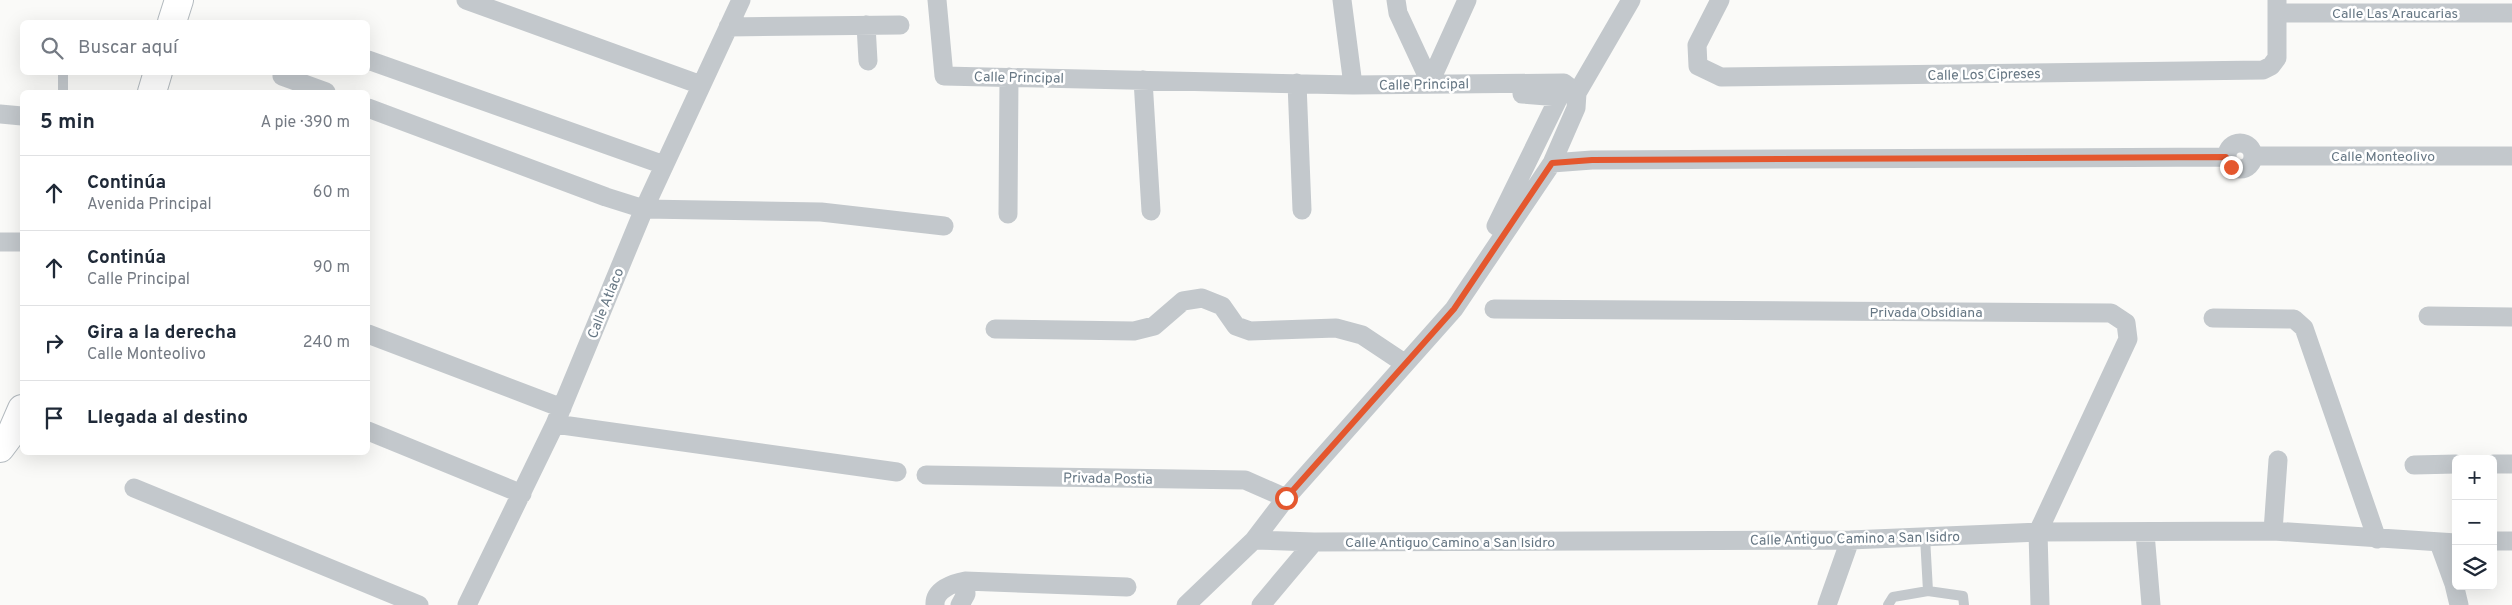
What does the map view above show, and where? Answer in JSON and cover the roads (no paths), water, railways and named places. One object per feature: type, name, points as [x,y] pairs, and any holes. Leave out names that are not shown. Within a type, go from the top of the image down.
[{"type":"street","points":[[173,20],[179,0]]},
{"type":"street","points":[[466,0],[701,85]]},
{"type":"street","name":"Calle Atlaco","points":[[467,605],[559,416],[644,209],[741,0]]},
{"type":"street","name":"Calle Principal","points":[[937,0],[944,76],[1143,80],[1297,87],[1430,82],[1564,83],[1577,93]]},
{"type":"street","points":[[1342,0],[1353,85]]},
{"type":"street","points":[[1396,0],[1398,13],[1430,82]]},
{"type":"street","points":[[1430,82],[1467,0]]},
{"type":"street","points":[[1186,605],[1254,540],[1286,498],[1454,309],[1552,163],[1576,108],[1577,93],[1631,0]]},
{"type":"street","name":"Calle Los Cipreses","points":[[1720,0],[1697,45],[1698,66],[1721,77],[2263,70],[2271,66],[2277,58],[2277,7]]},
{"type":"street","name":"Calle Las Araucarias","points":[[2277,7],[2512,13]]},
{"type":"street","points":[[866,25],[868,61]]},
{"type":"street","points":[[728,27],[900,25]]},
{"type":"street","points":[[1430,82],[1441,58]]},
{"type":"street","points":[[370,61],[664,165]]},
{"type":"street","points":[[153,90],[157,75]]},
{"type":"street","points":[[282,76],[320,90]]},
{"type":"street","points":[[1008,214],[1009,77]]},
{"type":"street","points":[[1143,80],[1151,211]]},
{"type":"street","points":[[1302,210],[1297,87],[1486,90],[1559,97],[1496,226]]},
{"type":"street","points":[[370,109],[606,197],[644,209],[820,212],[944,226]]},
{"type":"street","points":[[0,114],[20,116]]},
{"type":"street","name":"Calle Monteolivo","points":[[1552,163],[1592,160],[2226,157],[2231,167],[2241,171],[2250,166],[2254,156],[2512,156]]},
{"type":"street","points":[[0,242],[20,242]]},
{"type":"street","points":[[995,329],[1134,331],[1154,326],[1183,301],[1202,298],[1222,306],[1236,326],[1250,331],[1336,328],[1362,335],[1404,363]]},
{"type":"street","name":"Privada Obsidiana","points":[[1494,309],[2111,313],[2126,323],[2128,339],[2038,532]]},
{"type":"street","points":[[2428,316],[2512,317]]},
{"type":"street","points":[[2213,318],[2294,319],[2304,328],[2377,539]]},
{"type":"street","points":[[370,335],[559,416],[897,472]]},
{"type":"street","points":[[0,448],[12,432],[20,414]]},
{"type":"street","points":[[370,432],[522,494]]},
{"type":"street","points":[[2273,531],[2278,460]]},
{"type":"street","points":[[2414,465],[2452,464]]},
{"type":"street","points":[[2497,464],[2512,464]]},
{"type":"street","name":"Privada Postia","points":[[926,475],[1246,480],[1286,498]]},
{"type":"street","points":[[134,488],[419,605]]},
{"type":"street","name":"Calle Antiguo Camino a San Isidro","points":[[1254,540],[1314,542],[1850,540],[2038,532],[2273,531],[2447,543]]},
{"type":"street","points":[[2038,532],[2040,605]]},
{"type":"street","points":[[2145,533],[2151,605]]},
{"type":"street","points":[[1827,605],[1850,540]]},
{"type":"street","points":[[2497,541],[2512,541]]},
{"type":"street","points":[[1261,605],[1314,542]]},
{"type":"street","points":[[2447,543],[2459,605]]},
{"type":"street","points":[[960,605],[966,594],[965,581]]},
{"type":"street","points":[[935,605],[934,601],[942,588],[965,581],[1127,587]]},
{"type":"lane","points":[[63,75],[63,90]]},
{"type":"lane","points":[[1925,537],[1928,591]]},
{"type":"lane","points":[[1888,605],[1893,597],[1928,591],[1963,596],[1964,605]]}]
